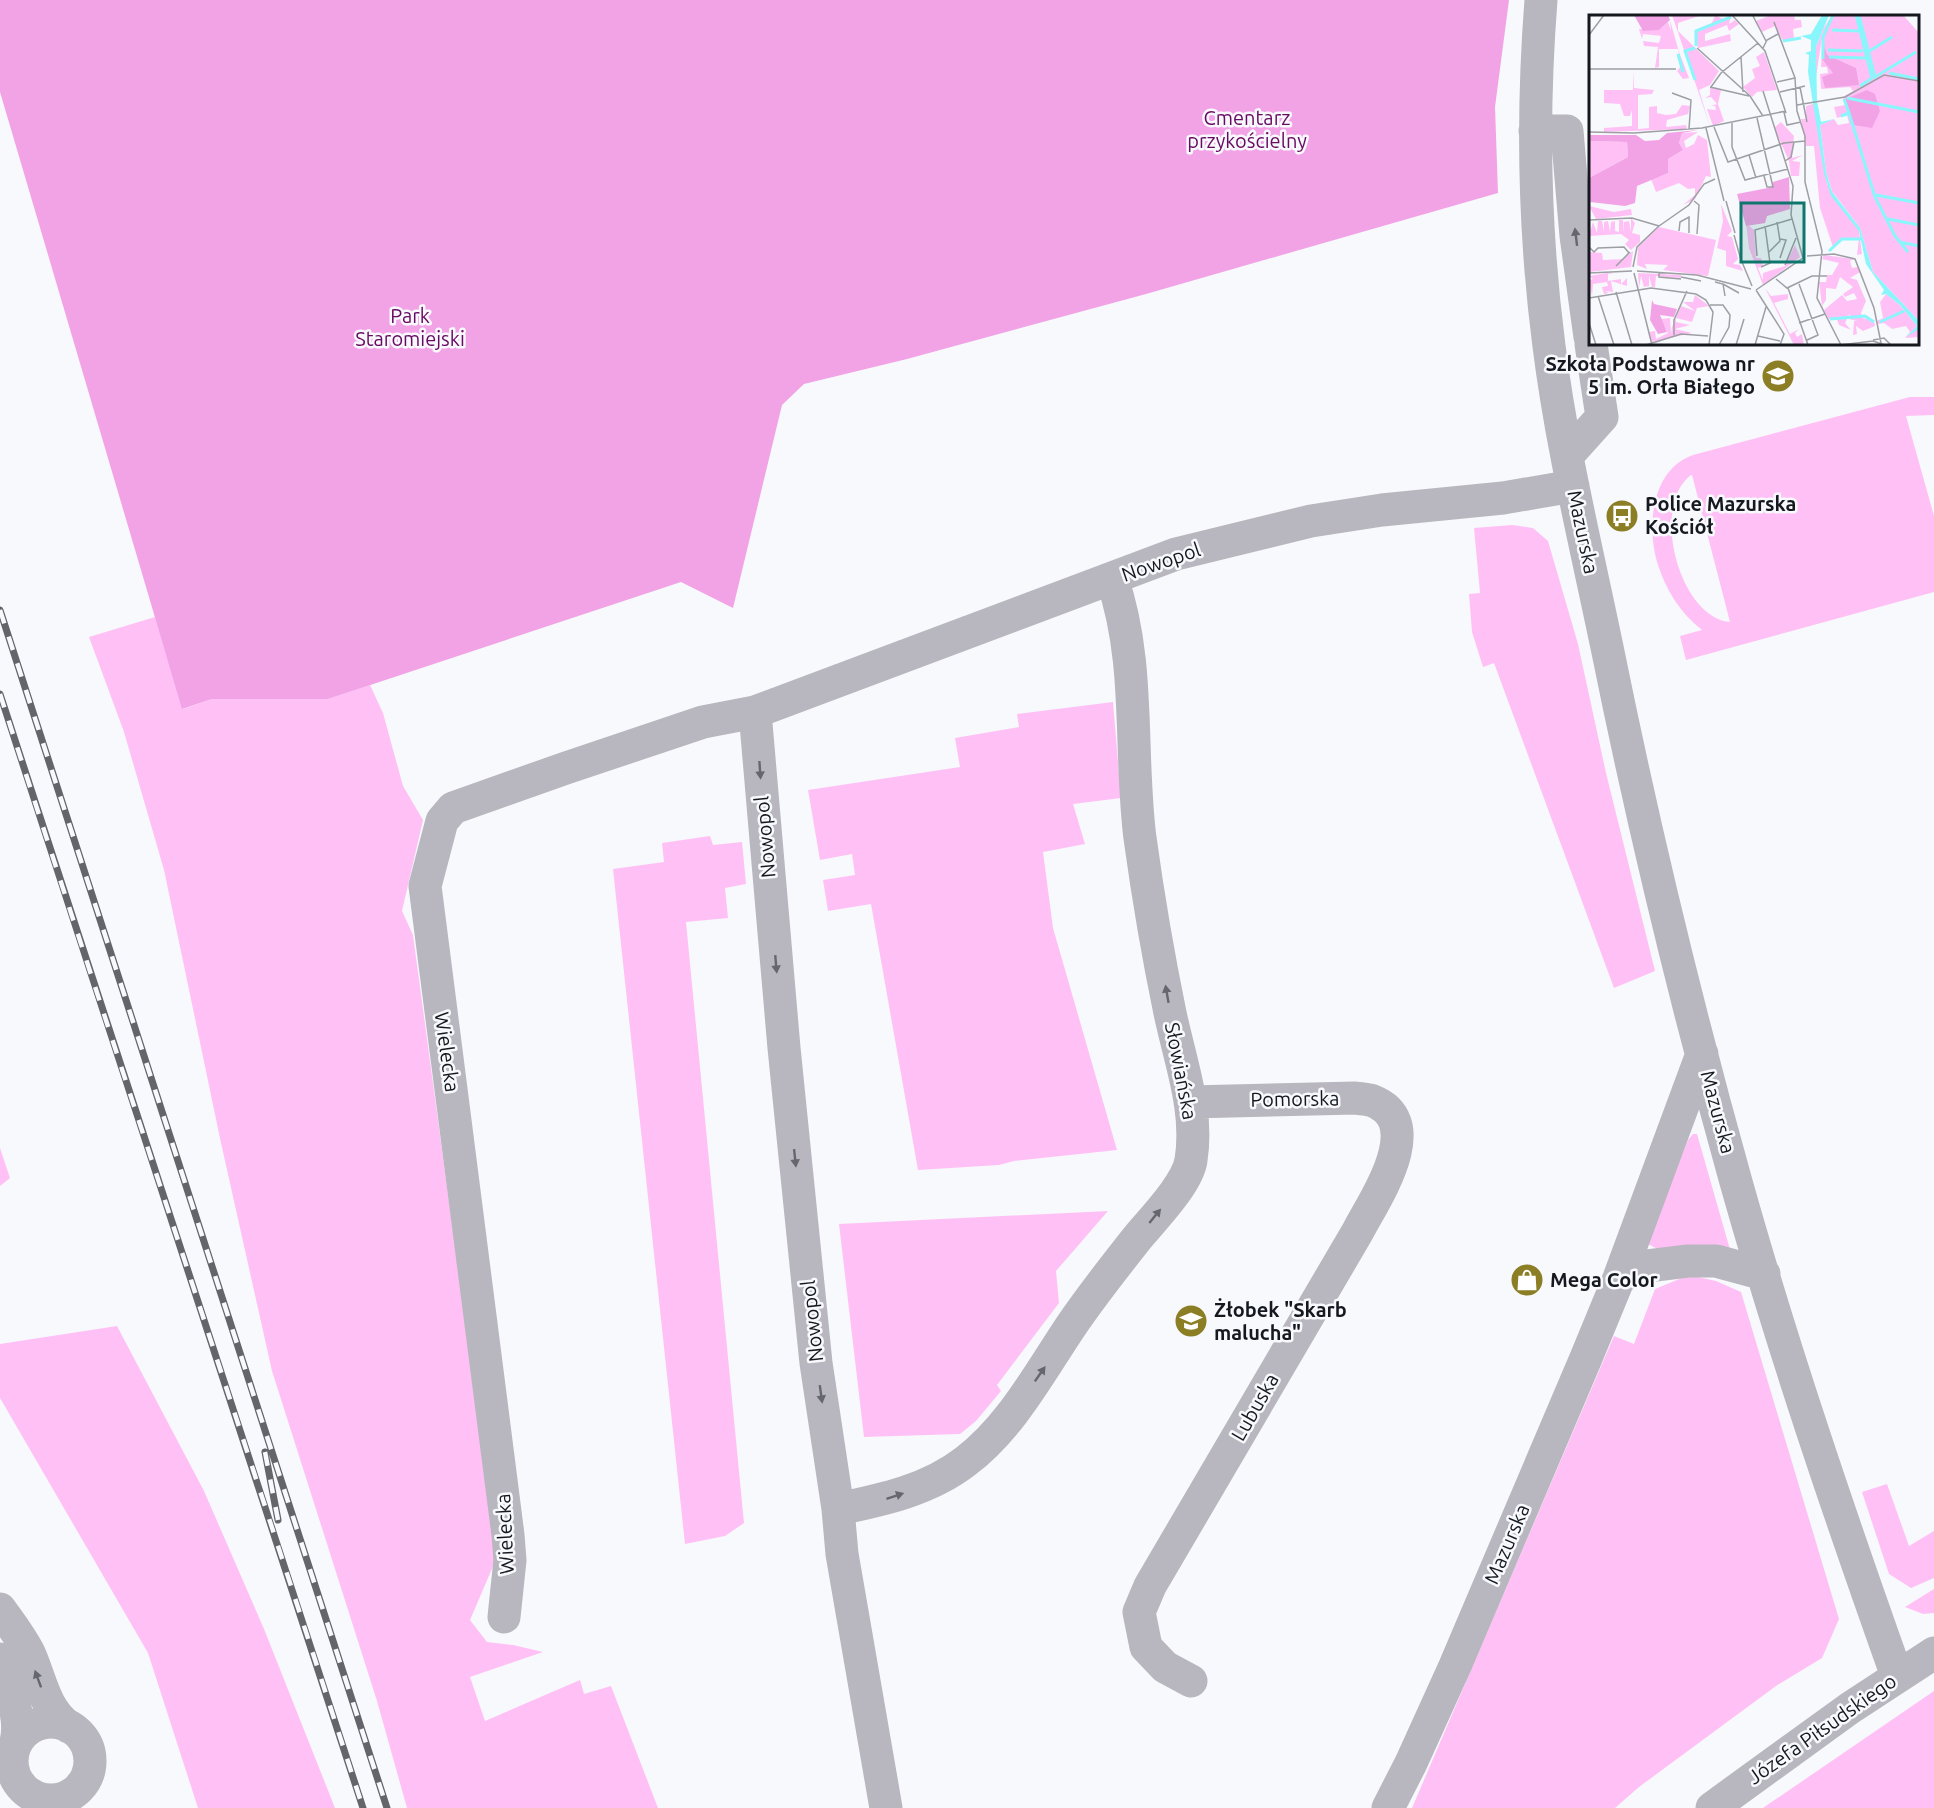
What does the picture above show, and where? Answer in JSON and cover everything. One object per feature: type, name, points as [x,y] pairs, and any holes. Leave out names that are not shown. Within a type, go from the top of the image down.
[{"type":"street","name":"Mazurska","points":[[1541,0],[1536,63],[1535,183],[1549,350],[1570,471],[1629,750],[1702,1054],[1737,1185],[1817,1446],[1897,1676]]},
{"type":"street","points":[[1535,131],[1568,131],[1576,236],[1589,330]]},
{"type":"street","points":[[1570,471],[1602,417],[1592,345]]},
{"type":"street","name":"Nowopol","points":[[886,1808],[842,1554],[838,1509],[816,1363],[784,1048],[755,712],[1176,554],[1311,521],[1382,510],[1503,498],[1570,471]]},
{"type":"street","name":"Słowiańska","points":[[838,1509],[893,1498],[933,1481],[965,1462],[988,1442],[1012,1412],[1083,1310],[1175,1192],[1191,1164],[1193,1136],[1190,1102],[1170,1014],[1140,837],[1132,683],[1119,598],[1112,579]]},
{"type":"street","name":"Wielecka","points":[[504,1617],[510,1560],[508,1535],[424,886],[435,845],[442,821],[453,808],[465,802],[703,722],[755,712]]},
{"type":"street","name":"Mazurska","points":[[1388,1808],[1455,1666],[1619,1278],[1702,1054]]},
{"type":"street","name":"Pomorska","points":[[1190,1102],[1355,1098],[1373,1100],[1386,1109],[1392,1117]]},
{"type":"street","name":"Lubuska","points":[[1191,1681],[1165,1667],[1146,1647],[1139,1612],[1150,1586],[1358,1231],[1388,1175],[1395,1158],[1397,1142],[1392,1117]]},
{"type":"street","points":[[1619,1278],[1639,1267],[1688,1261],[1716,1261],[1764,1274]]},
{"type":"street","points":[[0,1609],[27,1651],[50,1708],[80,1735],[87,1746],[90,1760],[86,1787],[87,1808]]},
{"type":"street","name":"Józefa Piłsudskiego","points":[[1712,1808],[1850,1708],[1934,1653]]},
{"type":"street","points":[[0,1659],[18,1723],[10,1762],[18,1782],[26,1792],[40,1801],[52,1800],[65,1797],[77,1790],[88,1773]]},
{"type":"street","points":[[10,1762],[25,1732],[43,1723],[56,1722],[69,1727]]},
{"type":"shaded area","points":[[1910,397],[1934,397],[1934,415],[1906,416],[1934,516],[1934,592],[1686,660],[1680,636],[1702,630],[1681,609],[1665,583],[1654,550],[1652,534],[1655,501],[1660,486],[1679,462],[1693,455]],"holes":[[[1692,475],[1730,622],[1712,616],[1697,601],[1684,581],[1676,558],[1672,534],[1673,510],[1679,490]]]},
{"type":"shaded area","points":[[1512,525],[1533,528],[1548,541],[1578,644],[1606,773],[1655,971],[1614,988],[1494,663],[1483,667],[1472,632],[1469,594],[1480,593],[1474,528]]},
{"type":"shaded area","points":[[155,617],[183,709],[212,699],[328,699],[370,685],[383,713],[403,786],[423,820],[402,911],[413,935],[497,1557],[470,1620],[487,1642],[543,1652],[470,1677],[485,1721],[580,1680],[584,1694],[611,1686],[658,1808],[407,1808],[377,1701],[272,1371],[221,1143],[164,870],[124,732],[89,637]]},
{"type":"shaded area","points":[[1113,702],[1121,798],[1073,804],[1085,844],[1043,852],[1053,928],[1117,1150],[1014,1161],[999,1165],[918,1170],[871,904],[828,911],[823,880],[855,875],[852,854],[820,860],[808,790],[960,767],[955,738],[1019,727],[1017,714]]},
{"type":"shaded area","points":[[710,836],[713,845],[742,842],[746,884],[725,888],[728,918],[686,922],[744,1523],[725,1536],[685,1544],[613,869],[664,862],[662,843]]},
{"type":"shaded area","points":[[1693,1134],[1697,1134],[1731,1253],[1661,1251],[1646,1243],[1688,1140]]},
{"type":"shaded area","points":[[0,1148],[10,1178],[0,1186]]},
{"type":"shaded area","points":[[1108,1211],[1056,1271],[1059,1303],[997,1385],[1001,1391],[976,1421],[960,1434],[864,1437],[839,1224]]},
{"type":"shaded area","points":[[1689,1275],[1716,1281],[1741,1292],[1839,1619],[1822,1658],[1776,1686],[1639,1787],[1615,1808],[1412,1808],[1614,1336],[1634,1344],[1655,1289]]},
{"type":"shaded area","points":[[117,1326],[204,1491],[264,1629],[335,1808],[198,1808],[148,1653],[0,1398],[0,1344]]},
{"type":"shaded area","points":[[1887,1484],[1909,1546],[1934,1531],[1934,1578],[1911,1588],[1889,1574],[1862,1492]]},
{"type":"shaded area","points":[[1934,1589],[1934,1613],[1923,1614],[1905,1607]]},
{"type":"shaded area","points":[[1934,1691],[1934,1808],[1763,1808]]},
{"type":"green space","name":"Park Staromiejski","points":[[0,0],[1509,0],[1495,107],[1498,193],[1146,294],[907,359],[804,384],[782,405],[733,608],[681,582],[328,699],[212,699],[182,709],[0,92]]},
{"type":"railway","points":[[0,610],[387,1808]]},
{"type":"railway","points":[[0,694],[363,1808]]},
{"type":"railway","points":[[265,1452],[278,1520]]},
{"type":"place","name":"Szkoła Podstawowa nr 5 im. Orła Białego","points":[[1778,376]]},
{"type":"place","name":"Police Mazurska Kościół","points":[[1622,516]]},
{"type":"place","name":"Mega Color","points":[[1527,1280]]},
{"type":"place","name":"Żłobek \"Skarb malucha\"","points":[[1191,1321]]},
{"type":"park label","name":"Cmentarz przykościelny","points":[[1247,130]]}]
